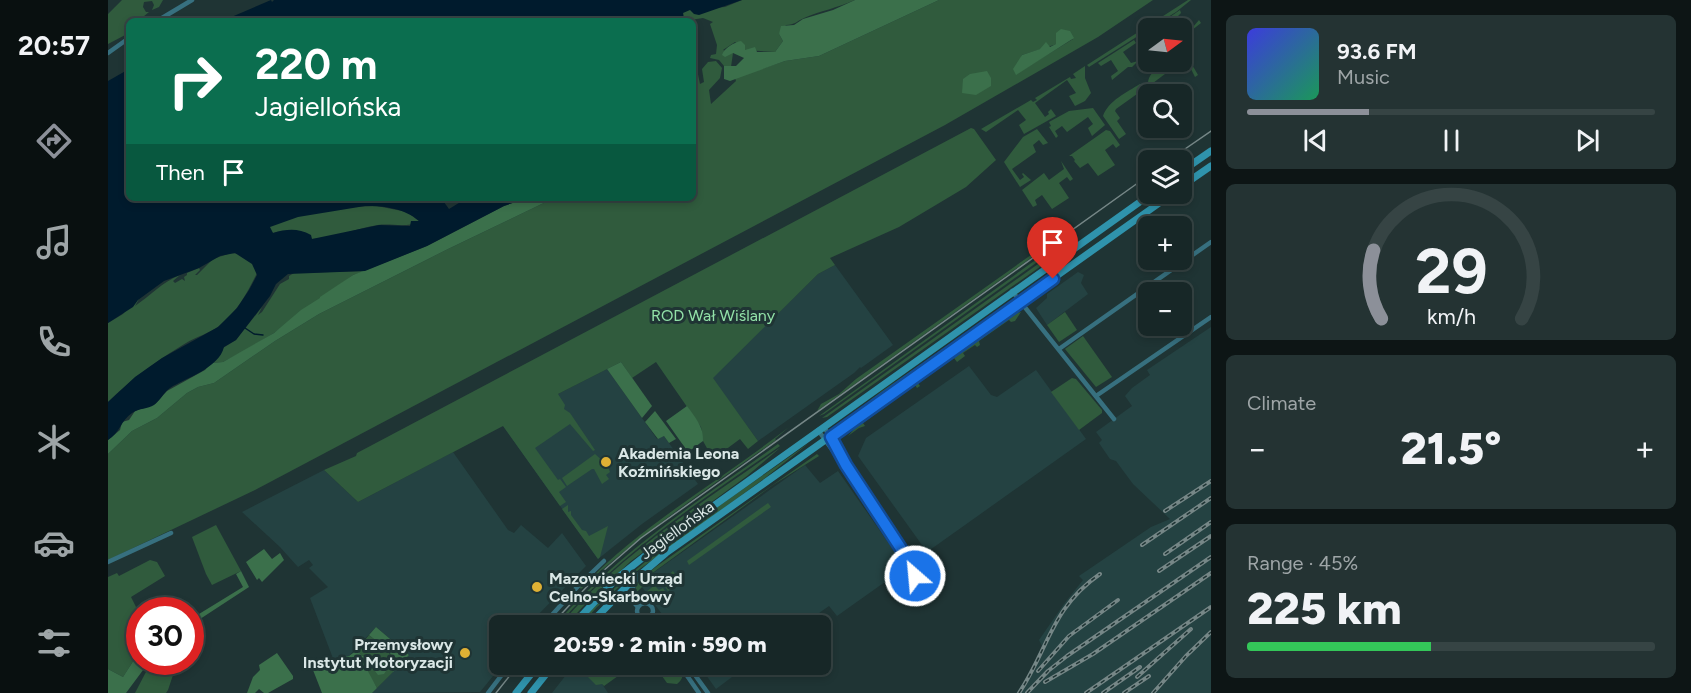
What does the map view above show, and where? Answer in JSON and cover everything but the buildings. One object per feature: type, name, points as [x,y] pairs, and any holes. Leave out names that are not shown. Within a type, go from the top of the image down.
[{"type":"main road","points":[[1192,164],[1211,151]]},
{"type":"main road","points":[[1192,179],[1211,166]]},
{"type":"main road","name":"Jagiellońska","points":[[582,615],[616,579],[660,544],[1138,203]]},
{"type":"main road","name":"Jagiellońska","points":[[598,615],[639,574],[666,553],[1158,204]]},
{"type":"main road","points":[[516,693],[530,675]]},
{"type":"main road","points":[[531,693],[545,675]]},
{"type":"street","points":[[162,18],[192,0]]},
{"type":"street","points":[[108,53],[126,40]]},
{"type":"street","points":[[1059,349],[1211,242]]},
{"type":"street","points":[[1012,291],[1114,419]]},
{"type":"street","points":[[1096,396],[1211,317]]},
{"type":"street","points":[[821,429],[889,528],[912,567]]},
{"type":"street","points":[[108,562],[171,533]]},
{"type":"street","points":[[552,615],[604,561]]},
{"type":"street","points":[[639,574],[632,589],[641,605]]},
{"type":"street","points":[[611,601],[627,595],[641,605],[651,606],[652,614]]},
{"type":"street","points":[[639,615],[637,611],[641,605]]},
{"type":"street","points":[[488,693],[502,675]]},
{"type":"street","points":[[687,675],[699,693]]},
{"type":"street","points":[[695,675],[708,693]]},
{"type":"shaded area","points":[[271,0],[272,2],[274,0],[742,0],[699,15],[690,10],[683,13],[684,18],[229,18]]},
{"type":"shaded area","points":[[126,71],[126,201],[443,201],[449,209],[462,201],[518,201],[504,206],[427,246],[365,271],[288,274],[276,284],[270,296],[236,340],[224,347],[216,361],[201,372],[170,388],[154,405],[132,413],[108,440],[108,402],[135,377],[162,358],[218,327],[237,308],[257,275],[252,264],[235,253],[220,256],[199,268],[164,281],[138,300],[133,307],[108,323],[108,81]],"holes":[[[365,206],[386,207],[419,221],[411,221],[410,226],[379,225],[312,239],[311,235],[297,230],[273,233],[270,227],[298,217]]]},
{"type":"shaded area","points":[[835,265],[893,345],[758,441],[712,378],[818,274]]},
{"type":"shaded area","points":[[1078,272],[1084,275],[1081,283],[1088,294],[1047,325],[1036,308],[1047,298],[1047,294]]},
{"type":"shaded area","points":[[1211,327],[1211,693],[1016,693],[1027,677],[1042,646],[1039,640],[1083,580],[1079,576],[1151,527],[1170,519],[1133,484],[1116,461],[1110,459],[1099,443],[1102,440],[1096,432],[1132,406],[1125,396],[1150,375],[1147,370]]},
{"type":"shaded area","points":[[969,366],[991,395],[997,397],[1036,370],[1086,439],[927,552],[858,456],[866,438]]},
{"type":"shaded area","name":"Akademia Leona Koźmińskiego","points":[[607,369],[657,439],[664,436],[698,484],[598,559],[501,423]]},
{"type":"shaded area","name":"Przemysłowy Instytut Motoryzacji","points":[[453,452],[508,530],[514,533],[521,525],[548,548],[562,533],[586,566],[538,615],[489,615],[489,675],[494,675],[480,692],[372,693],[409,655],[376,627],[349,656],[334,661],[310,598],[328,587],[309,568],[313,565],[309,560],[298,567],[242,512],[324,470],[358,502]]},
{"type":"shaded area","points":[[805,465],[820,483],[838,471],[904,565],[899,572],[837,616],[829,606],[816,615],[663,615],[639,583]]},
{"type":"shaded area","points":[[566,675],[596,675],[608,693],[552,693]]},
{"type":"shaded area","points":[[706,675],[735,675],[716,689]]},
{"type":"green space","points":[[122,0],[163,0],[159,7],[152,10],[154,5],[152,1],[144,2],[143,7],[146,12],[149,12],[142,18],[126,18],[126,35],[108,44],[108,14]]},
{"type":"green space","points":[[742,0],[855,0],[786,25],[779,34],[783,41],[775,52],[745,50],[735,42],[723,50],[733,53],[731,67],[724,66],[719,60],[710,58],[711,55],[716,54],[717,45],[710,24],[713,22],[703,18],[684,18],[683,12],[725,7]]},
{"type":"green space","points":[[855,0],[939,0],[819,56],[785,61],[730,81],[724,79],[724,66],[736,66],[744,58],[733,53],[725,57],[722,55],[730,46],[741,41],[745,45],[745,50],[755,47],[757,52],[775,52],[783,41],[779,34],[781,26],[794,25],[803,19],[833,10]]},
{"type":"green space","points":[[939,0],[1153,0],[1098,37],[945,125],[255,490],[108,560],[108,454],[132,431],[157,418],[187,393],[198,387],[214,383],[319,314],[548,201],[696,201],[696,65],[700,84],[704,82],[702,69],[708,62],[716,61],[722,68],[720,78],[709,90],[711,104],[736,81],[735,78],[785,61],[819,56]],"holes":[[[1073,39],[1016,74],[1022,55]]]},
{"type":"green space","points":[[1188,0],[1191,0],[1167,18],[1160,18]]},
{"type":"green space","points":[[1180,10],[1179,18],[1168,18]]},
{"type":"green space","points":[[1199,20],[1201,23],[1192,30],[1192,26]]},
{"type":"green space","points":[[1061,29],[1070,31],[1074,38],[1016,75],[1013,69],[1022,55],[1040,49],[1046,42],[1050,47],[1056,44],[1056,33]]},
{"type":"green space","points":[[1138,32],[1138,36],[1089,67],[1087,65]]},
{"type":"green space","points":[[1134,40],[1136,43],[1123,52],[1131,63],[1138,61],[1112,80],[1111,76],[1118,71],[1111,60],[1101,66],[1098,63]]},
{"type":"green space","points":[[1192,64],[1198,75],[1195,77],[1192,71]]},
{"type":"green space","points":[[1085,66],[1085,78],[1091,93],[1085,101],[1075,106],[1069,96],[1076,93],[1067,80],[1035,103],[1045,117],[1051,109],[1056,116],[1024,134],[1019,125],[1026,120],[1018,110],[986,132],[981,129],[1031,100],[1033,102],[1037,100],[1035,98],[1070,77],[1071,79],[1076,78],[1073,74]]},
{"type":"green space","points":[[987,71],[991,78],[991,86],[976,95],[962,93],[963,79],[970,74]]},
{"type":"green space","points":[[1168,72],[1154,84],[1149,84],[1152,73]]},
{"type":"green space","points":[[1138,85],[1138,93],[1115,111],[1120,118],[1117,121],[1126,134],[1119,139],[1103,116],[1113,101]]},
{"type":"green space","points":[[1093,108],[1105,125],[1092,136],[1088,128],[1093,124],[1088,117],[1067,132],[1062,126],[1055,131],[1058,136],[1056,138],[1049,127],[1051,126],[1049,122],[1069,111]]},
{"type":"green space","name":"ROD Wał Wiślany","points":[[971,128],[996,160],[966,187],[899,227],[830,258],[835,265],[818,274],[713,378],[758,441],[748,449],[740,439],[713,459],[703,441],[701,427],[656,362],[632,378],[621,362],[558,394],[565,405],[564,409],[570,413],[595,450],[593,451],[570,424],[535,448],[558,480],[560,479],[566,487],[559,492],[566,502],[560,506],[503,426],[358,502],[324,470],[356,456],[357,453]]},
{"type":"green space","points":[[1037,129],[1048,143],[1043,145],[1039,140],[1033,145],[1036,152],[1012,169],[1020,180],[1024,177],[1023,173],[1031,180],[1020,187],[1004,162],[1023,137]]},
{"type":"green space","points":[[1106,130],[1110,131],[1120,145],[1116,148],[1113,144],[1105,150],[1115,165],[1098,176],[1088,163],[1080,168],[1072,156],[1069,156]]},
{"type":"green space","points":[[1061,161],[1073,179],[1070,181],[1067,177],[1059,183],[1069,198],[1052,209],[1042,195],[1035,200],[1037,205],[1033,207],[1022,190],[1044,173],[1049,180],[1064,169]]},
{"type":"green space","points":[[518,201],[548,201],[319,314],[214,383],[198,387],[187,393],[157,418],[132,431],[108,454],[108,440],[120,430],[122,422],[129,420],[135,411],[155,404],[167,391],[205,370],[211,363],[223,362],[274,333],[301,310],[353,275],[427,246],[504,206]]},
{"type":"green space","points":[[377,206],[407,212],[419,221],[404,225],[378,225],[326,238],[308,239],[284,232],[273,233],[249,211]]},
{"type":"green space","points":[[1069,228],[1070,230],[817,411],[821,404],[839,394],[856,379]]},
{"type":"green space","points":[[1073,233],[1075,235],[1064,243],[819,416]]},
{"type":"green space","points":[[1076,237],[1078,240],[827,417],[822,418]]},
{"type":"green space","points":[[231,253],[240,254],[261,265],[244,298],[233,313],[215,328],[155,363],[108,402],[108,323],[123,314],[134,301],[139,299],[135,306],[174,278],[180,275],[173,281],[175,283],[182,279],[185,281],[184,277],[187,273],[199,268],[200,270],[195,275],[197,275],[213,259]]},
{"type":"green space","points":[[365,271],[353,275],[274,333],[244,351],[223,362],[211,363],[171,380],[236,340],[262,307],[258,315],[262,312],[280,284],[294,273]]},
{"type":"green space","points":[[1013,301],[833,429],[882,391]]},
{"type":"green space","points":[[1021,312],[1015,321],[1009,320],[979,341],[980,345],[977,347],[975,345],[963,353],[965,356],[957,362],[954,358],[918,383],[920,386],[917,388],[915,385],[863,423],[865,426],[848,436],[857,426],[963,348]]},
{"type":"green space","points":[[1065,312],[1077,330],[1059,342],[1047,325]]},
{"type":"green space","points":[[1083,336],[1112,377],[1096,387],[1065,349]]},
{"type":"green space","points":[[621,362],[652,406],[642,418],[607,369]]},
{"type":"green space","points":[[1072,378],[1076,379],[1102,410],[1102,413],[1079,430],[1051,392]]},
{"type":"green space","points":[[687,406],[698,422],[703,436],[703,441],[688,452],[666,421]]},
{"type":"green space","points":[[655,411],[676,439],[669,443],[664,436],[658,439],[645,422]]},
{"type":"green space","points":[[789,427],[776,440],[651,530],[581,589],[579,587],[657,522]]},
{"type":"green space","points":[[809,443],[765,478],[633,574],[590,615],[587,615],[630,575],[659,551]]},
{"type":"green space","points":[[778,444],[780,446],[663,529],[608,574],[567,615],[564,615],[605,574],[690,507]]},
{"type":"green space","points":[[781,447],[747,476],[631,561],[575,615],[569,615],[609,575],[693,509]]},
{"type":"green space","points":[[595,454],[606,464],[603,466],[605,469],[608,467],[610,472],[606,475],[609,479],[602,484],[592,469],[567,486],[562,478]]},
{"type":"green space","points":[[817,454],[819,456],[773,485],[647,577],[637,592],[636,583],[657,566]]},
{"type":"green space","points":[[768,503],[771,507],[689,565],[687,561]]},
{"type":"green space","points":[[568,505],[568,512],[571,511],[571,515],[589,536],[608,526],[598,559],[562,509]]},
{"type":"green space","points":[[216,525],[241,571],[212,585],[192,537]]},
{"type":"green space","points":[[264,549],[272,559],[280,553],[284,560],[262,582],[259,578],[257,580],[246,562]]},
{"type":"green space","points":[[150,560],[157,562],[165,576],[131,597],[126,597],[126,672],[123,677],[108,669],[108,577],[117,573],[119,576]]},
{"type":"green space","points":[[241,571],[249,587],[204,616],[204,611],[243,587],[236,574]]},
{"type":"green space","points":[[673,571],[679,579],[678,584],[668,591],[662,582],[656,587],[659,590],[663,588],[666,593],[659,597],[658,595],[649,598],[646,592]]},
{"type":"green space","points":[[376,627],[409,655],[393,672],[390,652],[369,635]]},
{"type":"green space","points":[[369,635],[387,650],[392,664],[393,672],[377,688],[363,665],[369,662],[375,671],[371,655],[362,656],[357,650]]},
{"type":"green space","points":[[357,650],[362,656],[376,656],[388,668],[384,674],[378,675],[369,663],[365,662],[377,688],[372,693],[322,693],[313,670],[329,661],[349,656]]},
{"type":"green space","points":[[277,653],[293,679],[268,693],[259,689],[255,693],[247,693],[253,677],[260,670],[259,665]]},
{"type":"green space","points":[[108,669],[123,677],[126,672],[126,675],[139,675],[126,693],[108,693]]},
{"type":"green space","points":[[144,675],[173,675],[166,693],[135,693]]},
{"type":"green space","points":[[586,675],[619,675],[604,686],[596,685]]},
{"type":"green space","points":[[661,675],[682,675],[682,679],[677,684],[667,683]]},
{"type":"waterway","points":[[245,328],[254,334],[263,335]]},
{"type":"tram line","points":[[1183,150],[1211,131]]},
{"type":"tram line","points":[[560,615],[595,578],[641,538],[1138,183]]},
{"type":"tram line","points":[[496,693],[510,675]]},
{"type":"railway","points":[[1165,511],[1211,481]]},
{"type":"railway","points":[[1142,545],[1211,498]]},
{"type":"railway","points":[[1165,554],[1211,522]]},
{"type":"railway","points":[[1159,571],[1211,536]]},
{"type":"railway","points":[[1027,693],[1048,671],[1067,656],[1211,557]]},
{"type":"railway","points":[[1045,682],[1093,654],[1211,573]]},
{"type":"railway","points":[[1019,693],[1061,615],[1084,587],[1100,574]]},
{"type":"railway","points":[[1038,671],[1069,636],[1118,600]]},
{"type":"railway","points":[[1086,693],[1211,607]]},
{"type":"railway","points":[[1137,677],[1191,629]]},
{"type":"railway","points":[[1153,693],[1211,632]]},
{"type":"railway","points":[[1103,693],[1140,667]]},
{"type":"railway","points":[[1124,693],[1149,676]]},
{"type":"place","name":"Akademia Leona Koźmińskiego","points":[[606,462]]},
{"type":"place","name":"Mazowiecki Urząd Celno-Skarbowy","points":[[537,587]]},
{"type":"place","name":"Przemysłowy Instytut Motoryzacji","points":[[465,653]]},
{"type":"route","points":[[915,576],[915,570],[846,465],[831,437],[1053,279]]}]
